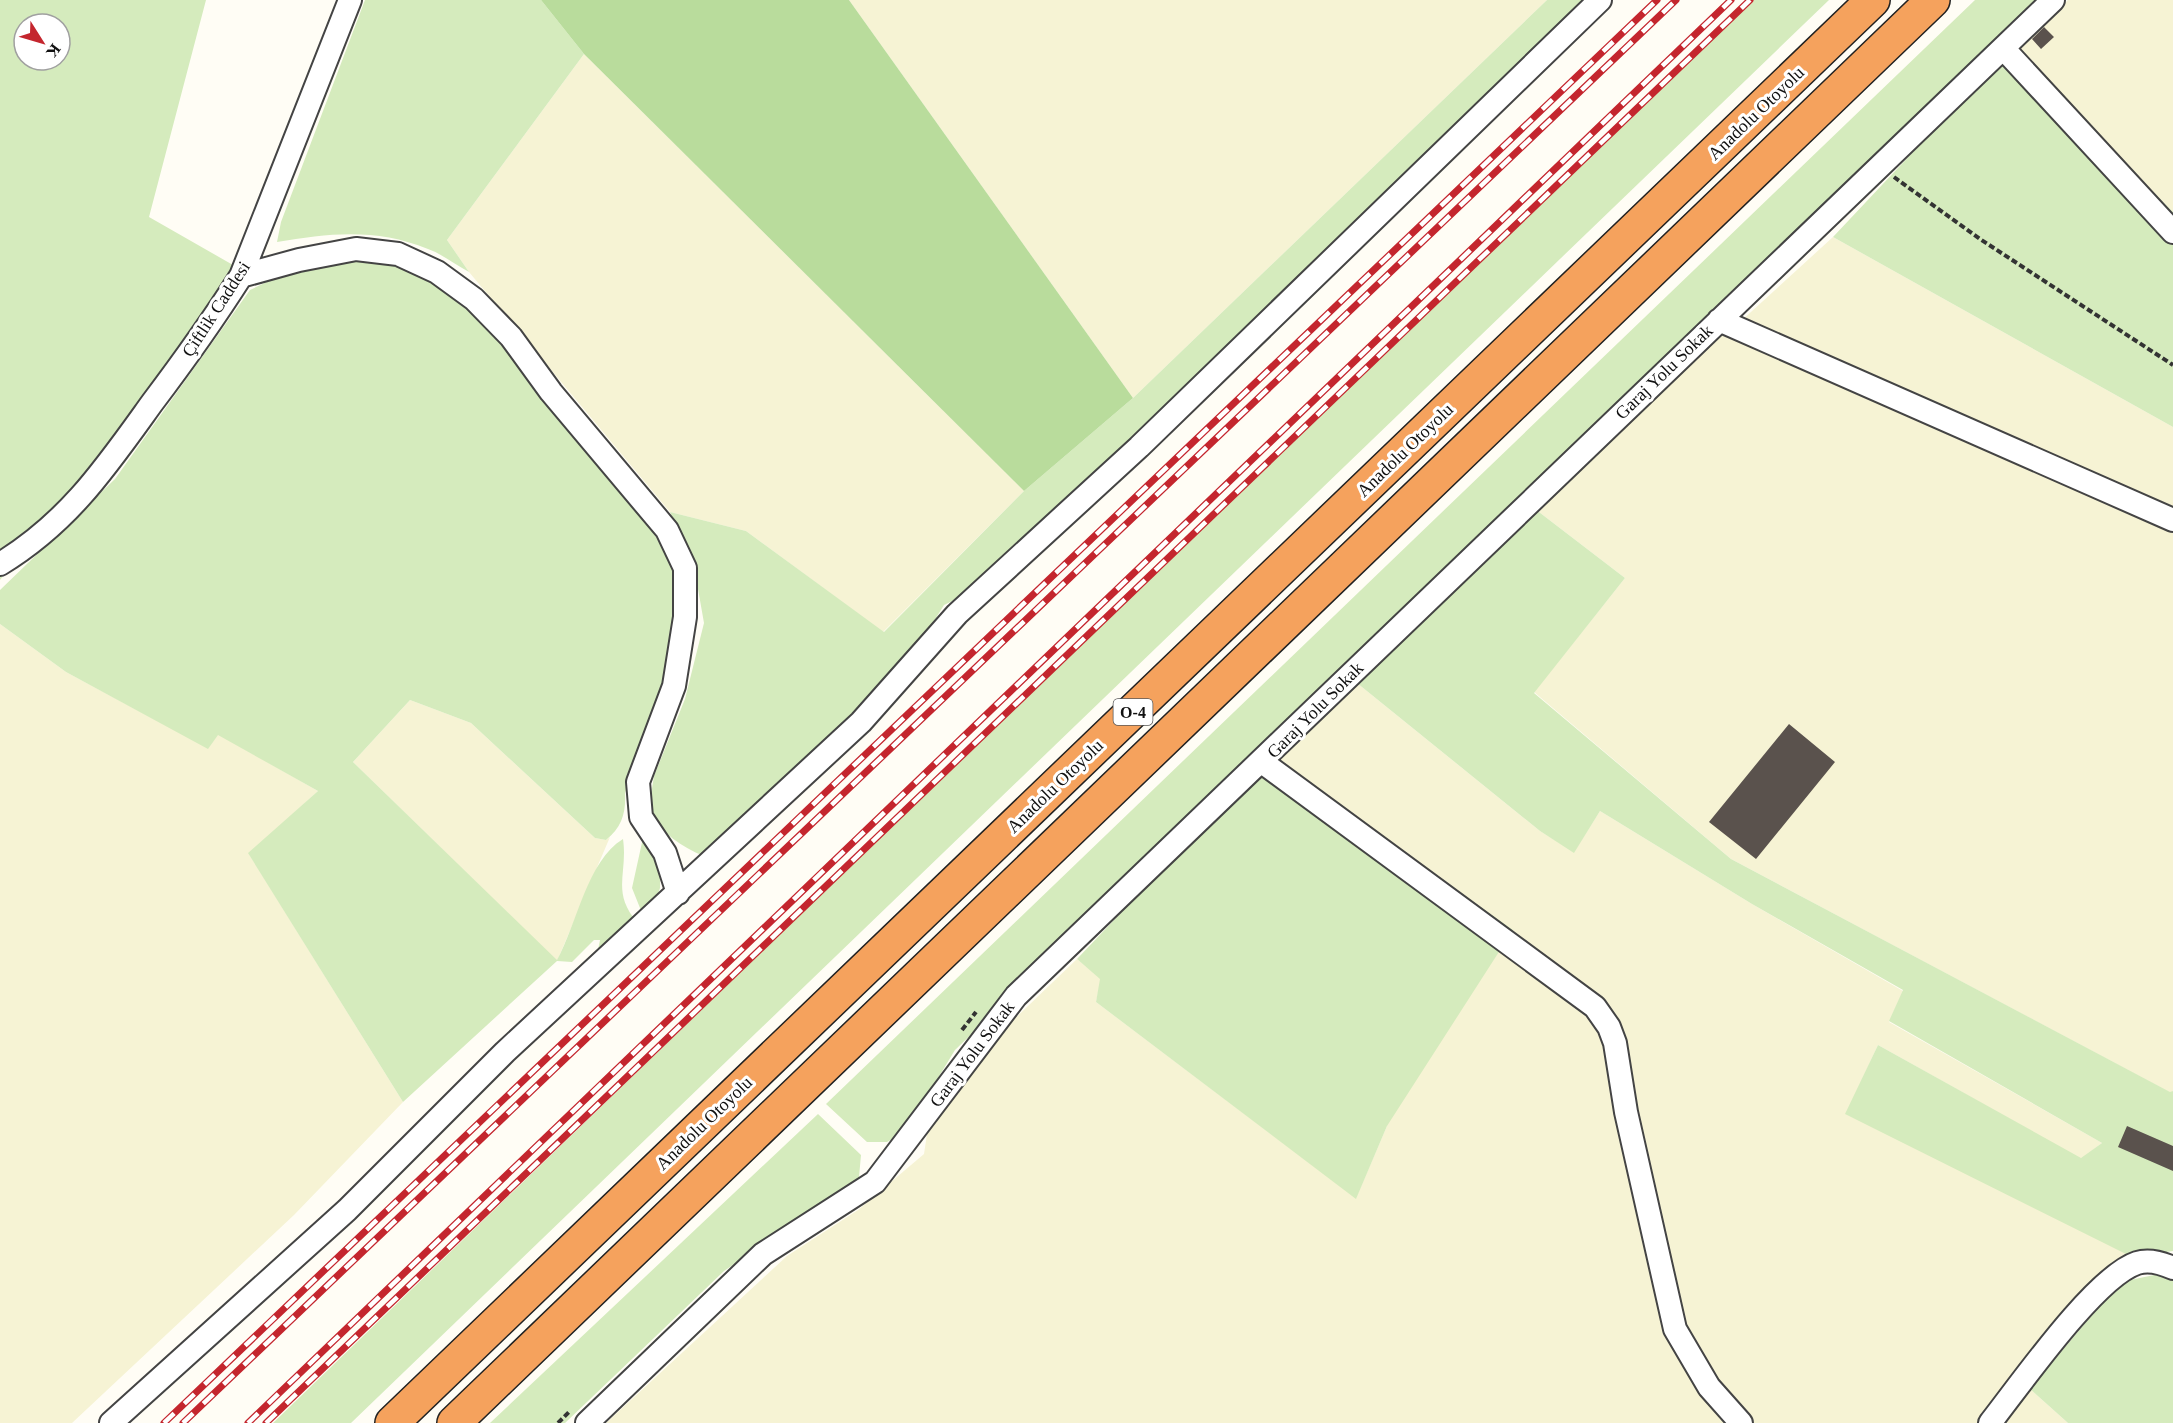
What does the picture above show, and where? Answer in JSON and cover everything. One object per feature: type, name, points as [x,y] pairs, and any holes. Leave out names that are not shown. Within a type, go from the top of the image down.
[{"type":"highway","name":"Anadolu Otoyolu","points":[[392,1423],[1873,0]]},
{"type":"highway","name":"O-4","points":[[454,1423],[1933,0]]},
{"type":"street","name":"Çiftlik Caddesi","points":[[0,564],[55,525],[98,477],[215,317],[241,276],[350,0]]},
{"type":"street","points":[[111,1423],[347,1210],[505,1052],[861,722],[957,614],[1139,447],[1600,0]]},
{"type":"street","name":"Garaj Yolu Sokak","points":[[587,1423],[763,1254],[875,1182],[1016,996],[2053,0]]},
{"type":"street","points":[[2003,48],[2173,232]]},
{"type":"street","points":[[241,276],[299,260],[356,249],[398,254],[437,272],[474,299],[511,337],[551,392],[667,530],[685,568],[685,616],[674,686],[638,782],[641,817],[665,854],[678,893]]},
{"type":"street","points":[[1719,320],[2173,520]]},
{"type":"street","points":[[1262,762],[1595,1007],[1609,1027],[1615,1043],[1626,1112],[1675,1329],[1709,1387],[1741,1423]]},
{"type":"street","points":[[1990,1423],[2107,1280],[2138,1263],[2162,1263],[2173,1268]]},
{"type":"path","points":[[1879,166],[1980,239],[2173,365]]},
{"type":"shaded area","points":[[849,0],[1547,0],[1133,398]]},
{"type":"shaded area","points":[[2068,0],[2173,0],[2173,212],[2015,53]]},
{"type":"shaded area","points":[[584,54],[1024,491],[883,632],[746,531],[670,512],[469,272],[447,240]]},
{"type":"shaded area","points":[[1833,237],[2173,427],[2173,513],[1740,322]]},
{"type":"shaded area","points":[[1724,329],[2173,531],[2173,1091],[2171,1093],[1731,859],[1534,692],[1625,578],[1535,509]]},
{"type":"shaded area","points":[[0,624],[66,672],[208,748],[218,734],[318,791],[249,854],[403,1102],[294,1215],[72,1423],[0,1423]]},
{"type":"shaded area","points":[[1357,683],[1540,831],[1574,852],[1600,811],[1752,904],[1903,991],[1889,1022],[2102,1143],[2081,1159],[1878,1045],[1846,1114],[2135,1255],[1984,1423],[606,1423],[787,1256],[858,1210],[924,1154],[927,1134],[982,1050],[1077,959],[1101,979],[1096,1002],[1356,1198],[1387,1126],[1283,766],[1278,757]]},
{"type":"shaded area","points":[[410,700],[471,723],[595,838],[606,840],[610,837],[557,961],[353,762]]},
{"type":"shaded area","points":[[2030,1389],[2068,1423],[2001,1423]]},
{"type":"green space","points":[[0,0],[206,0],[149,217],[233,265],[210,313],[0,580]]},
{"type":"green space","points":[[365,0],[541,0],[584,54],[447,240],[469,272],[433,251],[409,242],[372,235],[316,236],[277,242],[281,222]]},
{"type":"green space","points":[[541,0],[849,0],[1133,398],[1024,491],[584,54]]},
{"type":"green space","points":[[1547,0],[1594,0],[1054,515],[965,595],[944,605],[904,669],[704,856],[680,844],[660,827],[648,813],[654,776],[685,699],[704,623],[695,572],[670,512],[746,531],[884,632],[1024,491],[1133,398]]},
{"type":"green space","points":[[1749,0],[1829,0],[351,1423],[273,1423]]},
{"type":"green space","points":[[1975,0],[2045,0],[955,1050],[905,1132],[887,1142],[867,1142],[826,1104]]},
{"type":"green space","points":[[2015,53],[2173,212],[2173,427],[1833,237],[1930,134]]},
{"type":"green space","points":[[348,254],[420,269],[478,311],[652,531],[675,565],[679,591],[677,618],[663,681],[625,793],[624,813],[616,830],[606,840],[595,838],[471,723],[410,700],[353,762],[557,960],[600,862],[623,839],[622,892],[629,911],[637,922],[598,950],[600,940],[594,940],[572,962],[557,961],[403,1102],[248,853],[318,791],[218,735],[208,749],[66,672],[0,624],[0,590],[115,479],[250,290],[294,269]]},
{"type":"green space","points":[[1535,509],[1625,578],[1534,693],[1731,859],[2170,1092],[2173,1091],[2173,1251],[2132,1257],[1845,1114],[1878,1045],[2081,1158],[2102,1143],[1889,1021],[1903,990],[1752,904],[1600,811],[1574,853],[1540,831],[1357,683]]},
{"type":"green space","points":[[1283,766],[1513,930],[1387,1126],[1356,1199],[1096,1002],[1100,979],[1077,959],[1210,819],[1258,778]]},
{"type":"green space","points":[[643,838],[653,843],[660,873],[660,888],[654,906],[642,913],[632,888]]},
{"type":"green space","points":[[818,1114],[861,1155],[859,1177],[853,1184],[724,1271],[565,1423],[490,1423]]},
{"type":"green space","points":[[2159,1274],[2173,1277],[2173,1423],[2068,1423],[2030,1389],[2107,1297],[2130,1280]]},
{"type":"building","points":[[2044,27],[2054,37],[2041,49],[2032,39]]},
{"type":"building","points":[[1789,724],[1835,762],[1756,859],[1709,822]]},
{"type":"building","points":[[2127,1126],[2173,1146],[2173,1171],[2118,1147]]},
{"type":"railway","points":[[164,1423],[1657,0]]},
{"type":"railway","points":[[183,1423],[1676,0]]},
{"type":"railway","points":[[248,1423],[1731,0]]},
{"type":"railway","points":[[266,1423],[1750,0]]}]
